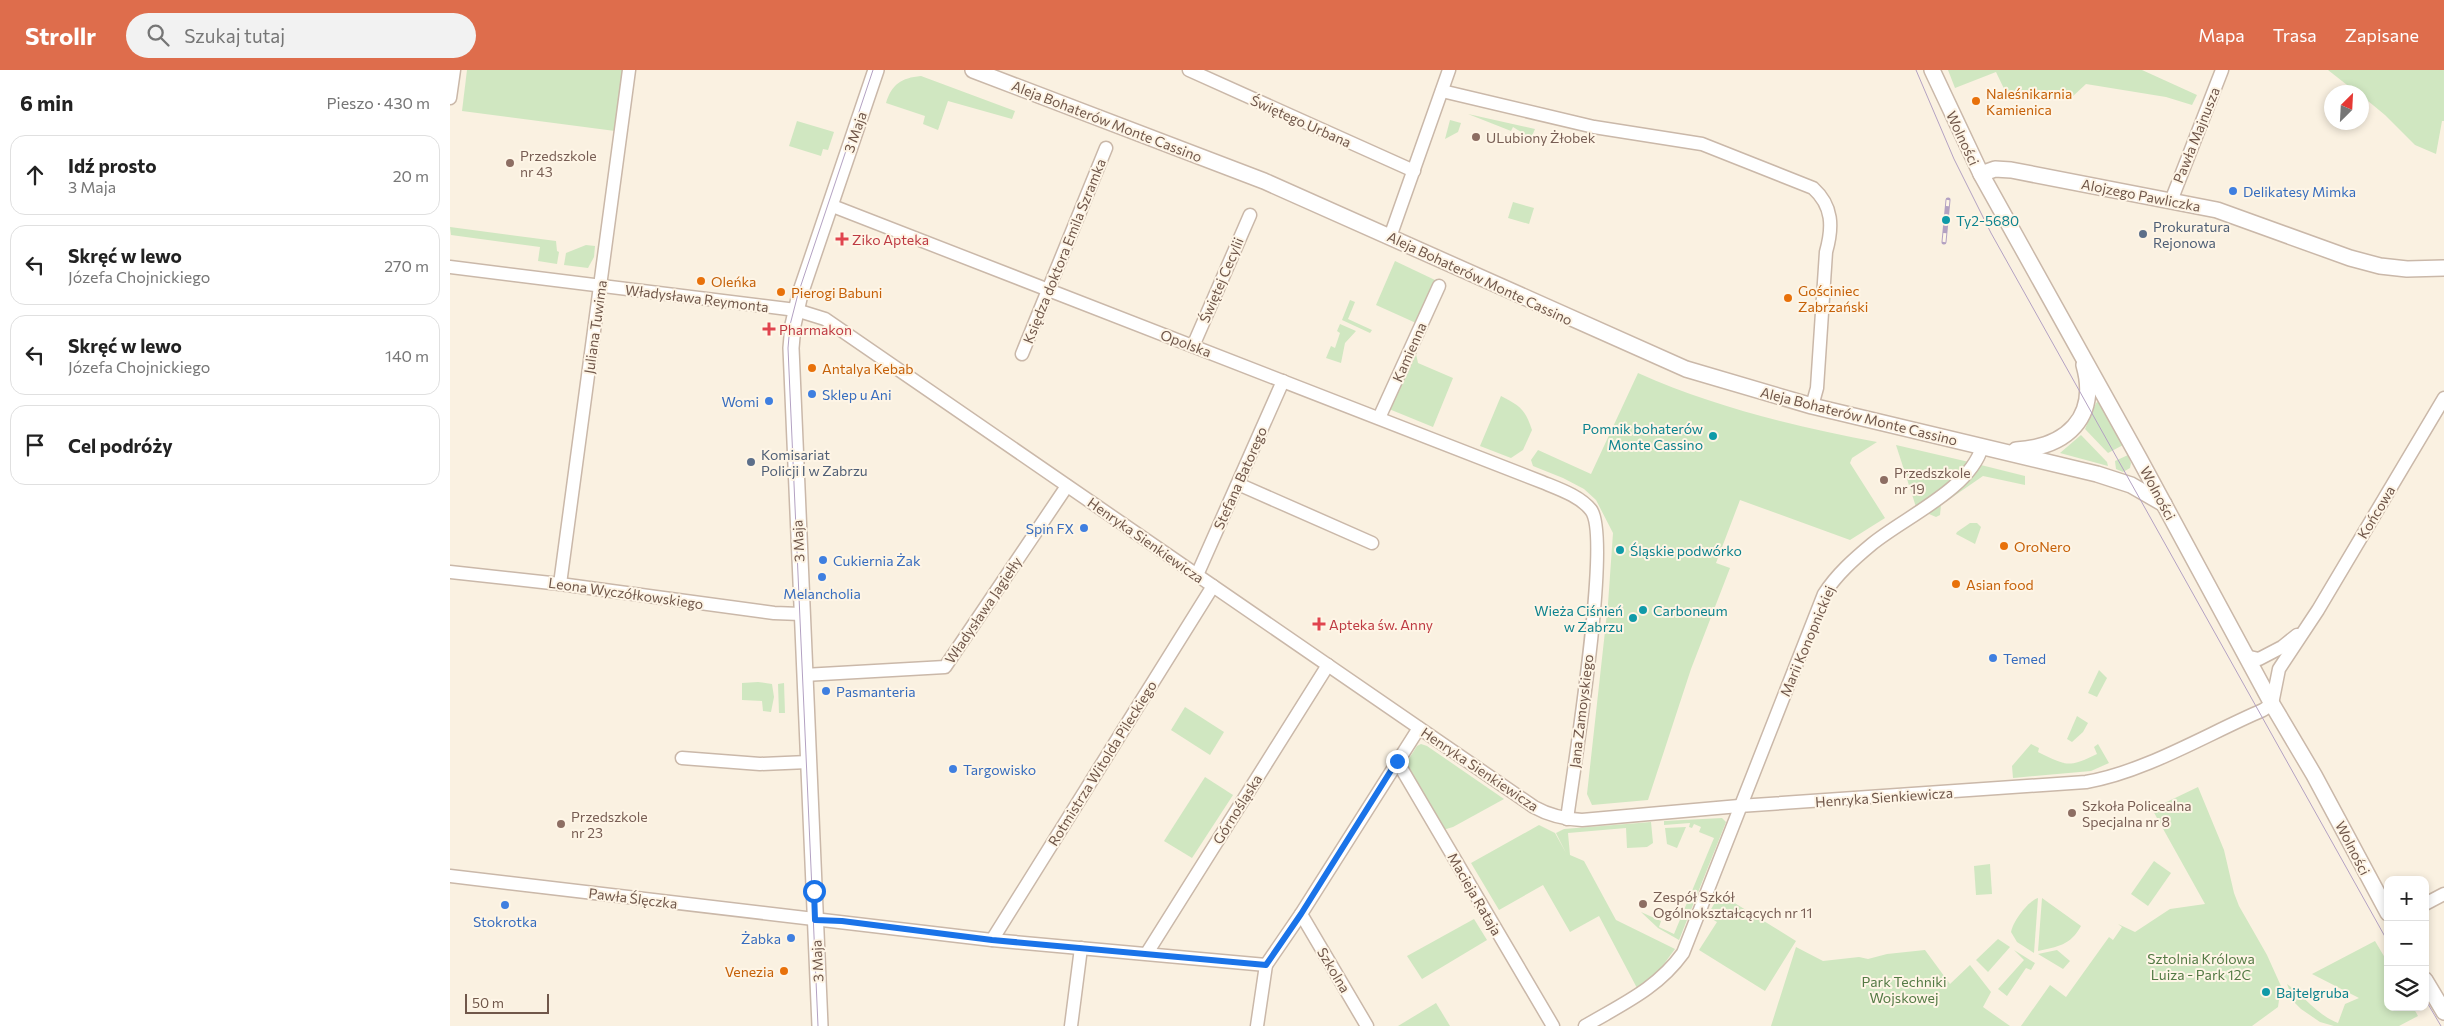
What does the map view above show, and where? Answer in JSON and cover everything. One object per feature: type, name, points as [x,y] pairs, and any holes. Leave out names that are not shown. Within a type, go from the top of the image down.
[{"type":"street","points":[[450,98],[454,70]]},
{"type":"street","name":"Juliana Tuwima","points":[[560,584],[629,70]]},
{"type":"street","name":"3 Maja","points":[[820,1026],[791,385],[792,336],[796,310],[876,70]]},
{"type":"street","name":"Aleja Bohaterów Monte Cassino","points":[[973,70],[1264,181],[1658,358],[1735,385],[1812,406],[2108,478],[2139,488],[2164,504]]},
{"type":"street","name":"Świętego Urbana","points":[[1189,70],[1414,171]]},
{"type":"street","points":[[1390,237],[1449,70]]},
{"type":"street","name":"Wolności","points":[[1932,70],[1980,174],[2139,458],[2245,656],[2314,775],[2384,906]]},
{"type":"street","name":"Pawła Majnusza","points":[[2171,201],[2222,70]]},
{"type":"street","points":[[1442,91],[1594,127],[1702,144],[1813,188],[1818,192],[1828,206],[1830,237],[1826,252],[1817,388],[1812,406]]},
{"type":"street","name":"Księdza doktora Emila Szramka","points":[[1022,354],[1106,148]]},
{"type":"street","name":"Alojzego Pawliczka","points":[[1980,174],[1995,170],[2011,170],[2171,201],[2231,214],[2350,258],[2373,264],[2407,270],[2444,268]]},
{"type":"street","name":"Opolska","points":[[830,205],[1542,482]]},
{"type":"street","name":"Świętej Cecylii","points":[[1193,346],[1250,215]]},
{"type":"street","name":"Władysława Reymonta","points":[[450,267],[796,310]]},
{"type":"street","name":"Kamienna","points":[[1379,418],[1439,286]]},
{"type":"street","name":"Henryka Sienkiewicza","points":[[796,310],[825,319],[1328,666],[1534,807],[1549,815],[1567,819],[1641,816],[1739,806],[2071,784],[2099,780],[2149,763],[2272,704]]},
{"type":"street","name":"Aleja Bohaterów Monte Cassino","points":[[1999,450],[2046,446],[2069,434],[2078,424],[2085,402],[2087,380],[2080,352]]},
{"type":"street","name":"Stefana Batorego","points":[[1197,575],[1283,380]]},
{"type":"street","name":"Końcowa","points":[[2272,704],[2279,669],[2307,627],[2444,398]]},
{"type":"street","name":"Marii Konopnickiej","points":[[1585,1026],[1658,981],[1678,959],[1824,594],[1833,580],[1873,544],[1962,479],[1976,462],[1982,446]]},
{"type":"street","name":"Aleja Bohaterów Monte Cassino","points":[[2108,478],[2132,476],[2137,471],[2139,458]]},
{"type":"street","name":"Jana Zamoyskiego","points":[[1542,482],[1581,501],[1592,511],[1596,528],[1596,602],[1567,819]]},
{"type":"street","points":[[1238,484],[1372,542]]},
{"type":"street","name":"Władysława Jagiełły","points":[[804,676],[944,667],[1067,486]]},
{"type":"street","name":"Leona Wyczółkowskiego","points":[[450,572],[560,584],[774,613],[801,614]]},
{"type":"street","name":"Rotmistrza Witolda Pileckiego","points":[[992,940],[1213,586]]},
{"type":"street","name":"Końcowa","points":[[2245,656],[2259,659],[2264,657],[2282,647],[2307,627]]},
{"type":"street","name":"Górnośląska","points":[[1147,953],[1328,666]]},
{"type":"street","points":[[1257,1026],[1266,965],[1301,914],[1397,761],[1420,728]]},
{"type":"street","points":[[682,758],[760,764],[808,762]]},
{"type":"street","name":"Macieja Rataja","points":[[1397,761],[1553,1026]]},
{"type":"street","name":"Pawła Ślęczka","points":[[450,876],[992,940],[1266,965]]},
{"type":"street","points":[[2429,902],[2444,894]]},
{"type":"street","name":"Szkolna","points":[[1301,914],[1367,1026]]},
{"type":"street","points":[[1071,1026],[1081,948]]},
{"type":"street","points":[[2429,987],[2444,1012]]},
{"type":"green space","points":[[467,70],[623,70],[615,131],[462,111]]},
{"type":"green space","points":[[1948,70],[2142,70],[2197,95],[2192,105],[2166,97],[2086,84],[2072,97],[2008,97],[1996,72],[1955,88]]},
{"type":"green space","points":[[2328,70],[2444,70],[2444,121],[2442,121],[2436,154],[2415,145],[2369,102],[2369,85],[2347,85]]},
{"type":"green space","points":[[921,76],[1015,111],[1012,119],[948,101],[938,130],[923,124],[925,116],[886,103],[891,91],[898,83],[908,78]]},
{"type":"green space","points":[[1468,114],[1535,129],[1531,138],[1513,127],[1511,131]]},
{"type":"green space","points":[[1450,120],[1461,123],[1458,132],[1445,139]]},
{"type":"green space","points":[[797,121],[834,132],[828,150],[823,149],[821,156],[789,146]]},
{"type":"green space","points":[[1513,202],[1534,208],[1529,224],[1508,218]]},
{"type":"green space","points":[[450,227],[556,241],[557,251],[559,252],[557,264],[538,261],[540,247],[451,235]]},
{"type":"green space","points":[[586,245],[595,246],[594,257],[588,268],[564,265],[566,253]]},
{"type":"green space","points":[[1395,261],[1435,280],[1416,323],[1376,305]]},
{"type":"green space","points":[[1350,300],[1355,302],[1348,319],[1372,330],[1370,333],[1342,320]]},
{"type":"green space","points":[[1340,324],[1356,331],[1345,343],[1341,363],[1326,358],[1331,346],[1335,348],[1340,333],[1337,331]]},
{"type":"green space","points":[[1416,354],[1418,363],[1453,378],[1433,427],[1389,409]]},
{"type":"green space","points":[[1638,373],[1696,396],[1756,415],[1816,430],[1877,442],[1852,458],[1850,463],[1885,518],[1850,540],[1740,500],[1716,563],[1730,568],[1691,669],[1648,800],[1592,805],[1587,794],[1608,604],[1613,533],[1596,500],[1584,489],[1533,466],[1531,460],[1538,450],[1591,474]]},
{"type":"green space","points":[[1501,396],[1521,409],[1527,417],[1532,430],[1523,450],[1511,458],[1480,446]]},
{"type":"green space","points":[[2099,401],[2123,445],[2108,453],[2085,429],[2096,403]]},
{"type":"green space","points":[[2081,435],[2107,462],[2108,466],[2060,453]]},
{"type":"green space","points":[[1896,445],[1969,462],[1936,494],[1916,507]]},
{"type":"green space","points":[[2128,455],[2131,463],[2130,468],[2123,472],[2116,469],[2115,461]]},
{"type":"green space","points":[[1981,465],[2025,476],[2025,485],[1983,476],[1941,505],[1940,515],[1936,517],[1929,514],[1928,510]]},
{"type":"green space","points":[[1970,523],[1977,523],[1981,527],[1975,544],[1956,534]]},
{"type":"green space","points":[[2099,670],[2107,678],[2097,697],[2088,693]]},
{"type":"green space","points":[[758,682],[772,684],[774,697],[771,712],[763,711],[762,701],[742,700],[742,683]]},
{"type":"green space","points":[[784,683],[785,713],[779,713],[778,684]]},
{"type":"green space","points":[[1185,707],[1224,732],[1210,755],[1171,730]]},
{"type":"green space","points":[[2077,716],[2088,723],[2083,732],[2072,742],[2067,739]]},
{"type":"green space","points":[[1421,744],[1427,746],[1504,799],[1453,827],[1443,830],[1408,769],[1408,760],[1417,746]]},
{"type":"green space","points":[[2031,744],[2039,748],[2038,752],[2068,764],[2080,762],[2097,754],[2094,747],[2098,744],[2109,763],[2091,771],[2013,778],[2012,766]]},
{"type":"green space","points":[[1205,777],[1233,795],[1192,858],[1164,841]]},
{"type":"green space","name":"Sztolnia Królowa Luiza - Park 12C","points":[[2198,787],[2224,850],[2239,906],[2267,955],[2285,995],[2279,1000],[2278,1007],[2252,1026],[2021,1026],[2050,985],[2066,997],[2109,937],[2113,940],[2122,927],[2118,924],[2135,932],[2170,909],[2205,904],[2152,809]]},
{"type":"green space","points":[[1722,818],[1726,822],[1679,940],[1658,928],[1641,912],[1661,921],[1659,927],[1674,934],[1714,838],[1699,832],[1701,827],[1694,824],[1692,828],[1689,827],[1690,823],[1664,825],[1664,821]]},
{"type":"green space","points":[[1651,822],[1653,843],[1647,847],[1627,848],[1626,828],[1568,833],[1570,855],[1584,861],[1616,920],[1675,949],[1655,976],[1637,988],[1599,916],[1570,932],[1543,885],[1499,910],[1471,863],[1539,825],[1555,833],[1566,853],[1556,833],[1564,829]]},
{"type":"green space","points":[[1686,827],[1677,848],[1667,844],[1665,828]]},
{"type":"green space","points":[[2154,861],[2171,873],[2148,906],[2131,894]]},
{"type":"green space","points":[[1990,864],[1992,894],[1976,895],[1974,866]]},
{"type":"green space","points":[[1720,894],[1796,941],[1765,991],[1699,950],[1717,922],[1707,916]]},
{"type":"green space","points":[[2038,898],[2034,953],[2017,942],[2011,932],[2022,912],[2030,903]]},
{"type":"green space","points":[[2042,898],[2081,926],[2073,937],[2063,944],[2038,951]]},
{"type":"green space","points":[[1474,919],[1487,940],[1422,979],[1407,956]]},
{"type":"green space","points":[[1998,939],[2010,947],[1988,972],[1976,960]]},
{"type":"green space","points":[[2375,941],[2384,956],[2384,1011],[2415,1011],[2418,1016],[2399,1026],[2334,1026],[2320,1022],[2294,1002],[2287,984],[2317,1011],[2338,1023],[2345,1004],[2359,998],[2312,974]]},
{"type":"green space","name":"Park Techniki Wojskowej","points":[[1796,947],[1823,961],[1859,957],[1868,959],[1887,954],[1925,950],[1950,984],[1970,965],[1991,992],[1983,1007],[2010,1026],[1771,1026]]},
{"type":"green space","points":[[2014,950],[2035,963],[2031,970],[2026,968],[2007,996],[1998,989],[2024,960]]},
{"type":"green space","points":[[2057,950],[2070,961],[2063,969],[2038,954]]},
{"type":"green space","points":[[1436,1003],[1450,1026],[1398,1026]]},
{"type":"tram line","points":[[818,1026],[788,348],[790,325],[798,294],[873,70]]},
{"type":"tram line","points":[[1916,70],[1954,159],[1991,233],[2384,935]]},
{"type":"tram line","points":[[2429,1006],[2441,1026]]},
{"type":"railway","points":[[1944,242],[1948,200]]},
{"type":"place","name":"Naleśnikarnia Kamienica","points":[[1976,101]]},
{"type":"place","name":"ULubiony Żłobek","points":[[1476,137]]},
{"type":"place","name":"Przedszkole nr 43","points":[[510,163]]},
{"type":"place","name":"Delikatesy Mimka","points":[[2233,191]]},
{"type":"place","name":"Ty2-5680","points":[[1946,220]]},
{"type":"place","name":"Prokuratura Rejonowa","points":[[2143,234]]},
{"type":"place","name":"Ziko Apteka","points":[[842,239]]},
{"type":"place","name":"Oleńka","points":[[701,281]]},
{"type":"place","name":"Pierogi Babuni","points":[[781,292]]},
{"type":"place","name":"Gościniec Zabrzański","points":[[1788,298]]},
{"type":"place","name":"Pharmakon","points":[[769,329]]},
{"type":"place","name":"Antalya Kebab","points":[[812,368]]},
{"type":"place","name":"Sklep u Ani","points":[[812,394]]},
{"type":"place","name":"Womi","points":[[769,401]]},
{"type":"place","name":"Pomnik bohaterów Monte Cassino","points":[[1713,436]]},
{"type":"place","name":"Komisariat Policji I w Zabrzu","points":[[751,462]]},
{"type":"place","name":"Przedszkole nr 19","points":[[1884,480]]},
{"type":"place","name":"Spin FX","points":[[1084,528]]},
{"type":"place","name":"OroNero","points":[[2004,546]]},
{"type":"place","name":"Śląskie podwórko","points":[[1620,550]]},
{"type":"place","name":"Cukiernia Żak","points":[[823,560]]},
{"type":"place","name":"Melancholia","points":[[822,577]]},
{"type":"place","name":"Asian food","points":[[1956,584]]},
{"type":"place","name":"Carboneum","points":[[1643,610]]},
{"type":"place","name":"Wieża Ciśnień w Zabrzu","points":[[1633,618]]},
{"type":"place","name":"Apteka św. Anny","points":[[1319,624]]},
{"type":"place","name":"Temed","points":[[1993,658]]},
{"type":"place","name":"Pasmanteria","points":[[826,691]]},
{"type":"place","name":"Targowisko","points":[[953,769]]},
{"type":"place","name":"Szkoła Policealna Specjalna nr 8","points":[[2072,813]]},
{"type":"place","name":"Przedszkole nr 23","points":[[561,824]]},
{"type":"place","name":"Zespół Szkół Ogólnokształcących nr 11","points":[[1643,904]]},
{"type":"place","name":"Stokrotka","points":[[505,905]]},
{"type":"place","name":"Żabka","points":[[791,938]]},
{"type":"place","name":"Venezia","points":[[784,971]]},
{"type":"place","name":"Bajtelgruba","points":[[2266,992]]},
{"type":"route","points":[[814,891],[815,920],[842,921],[992,940],[1266,965],[1301,914],[1397,761]]}]
